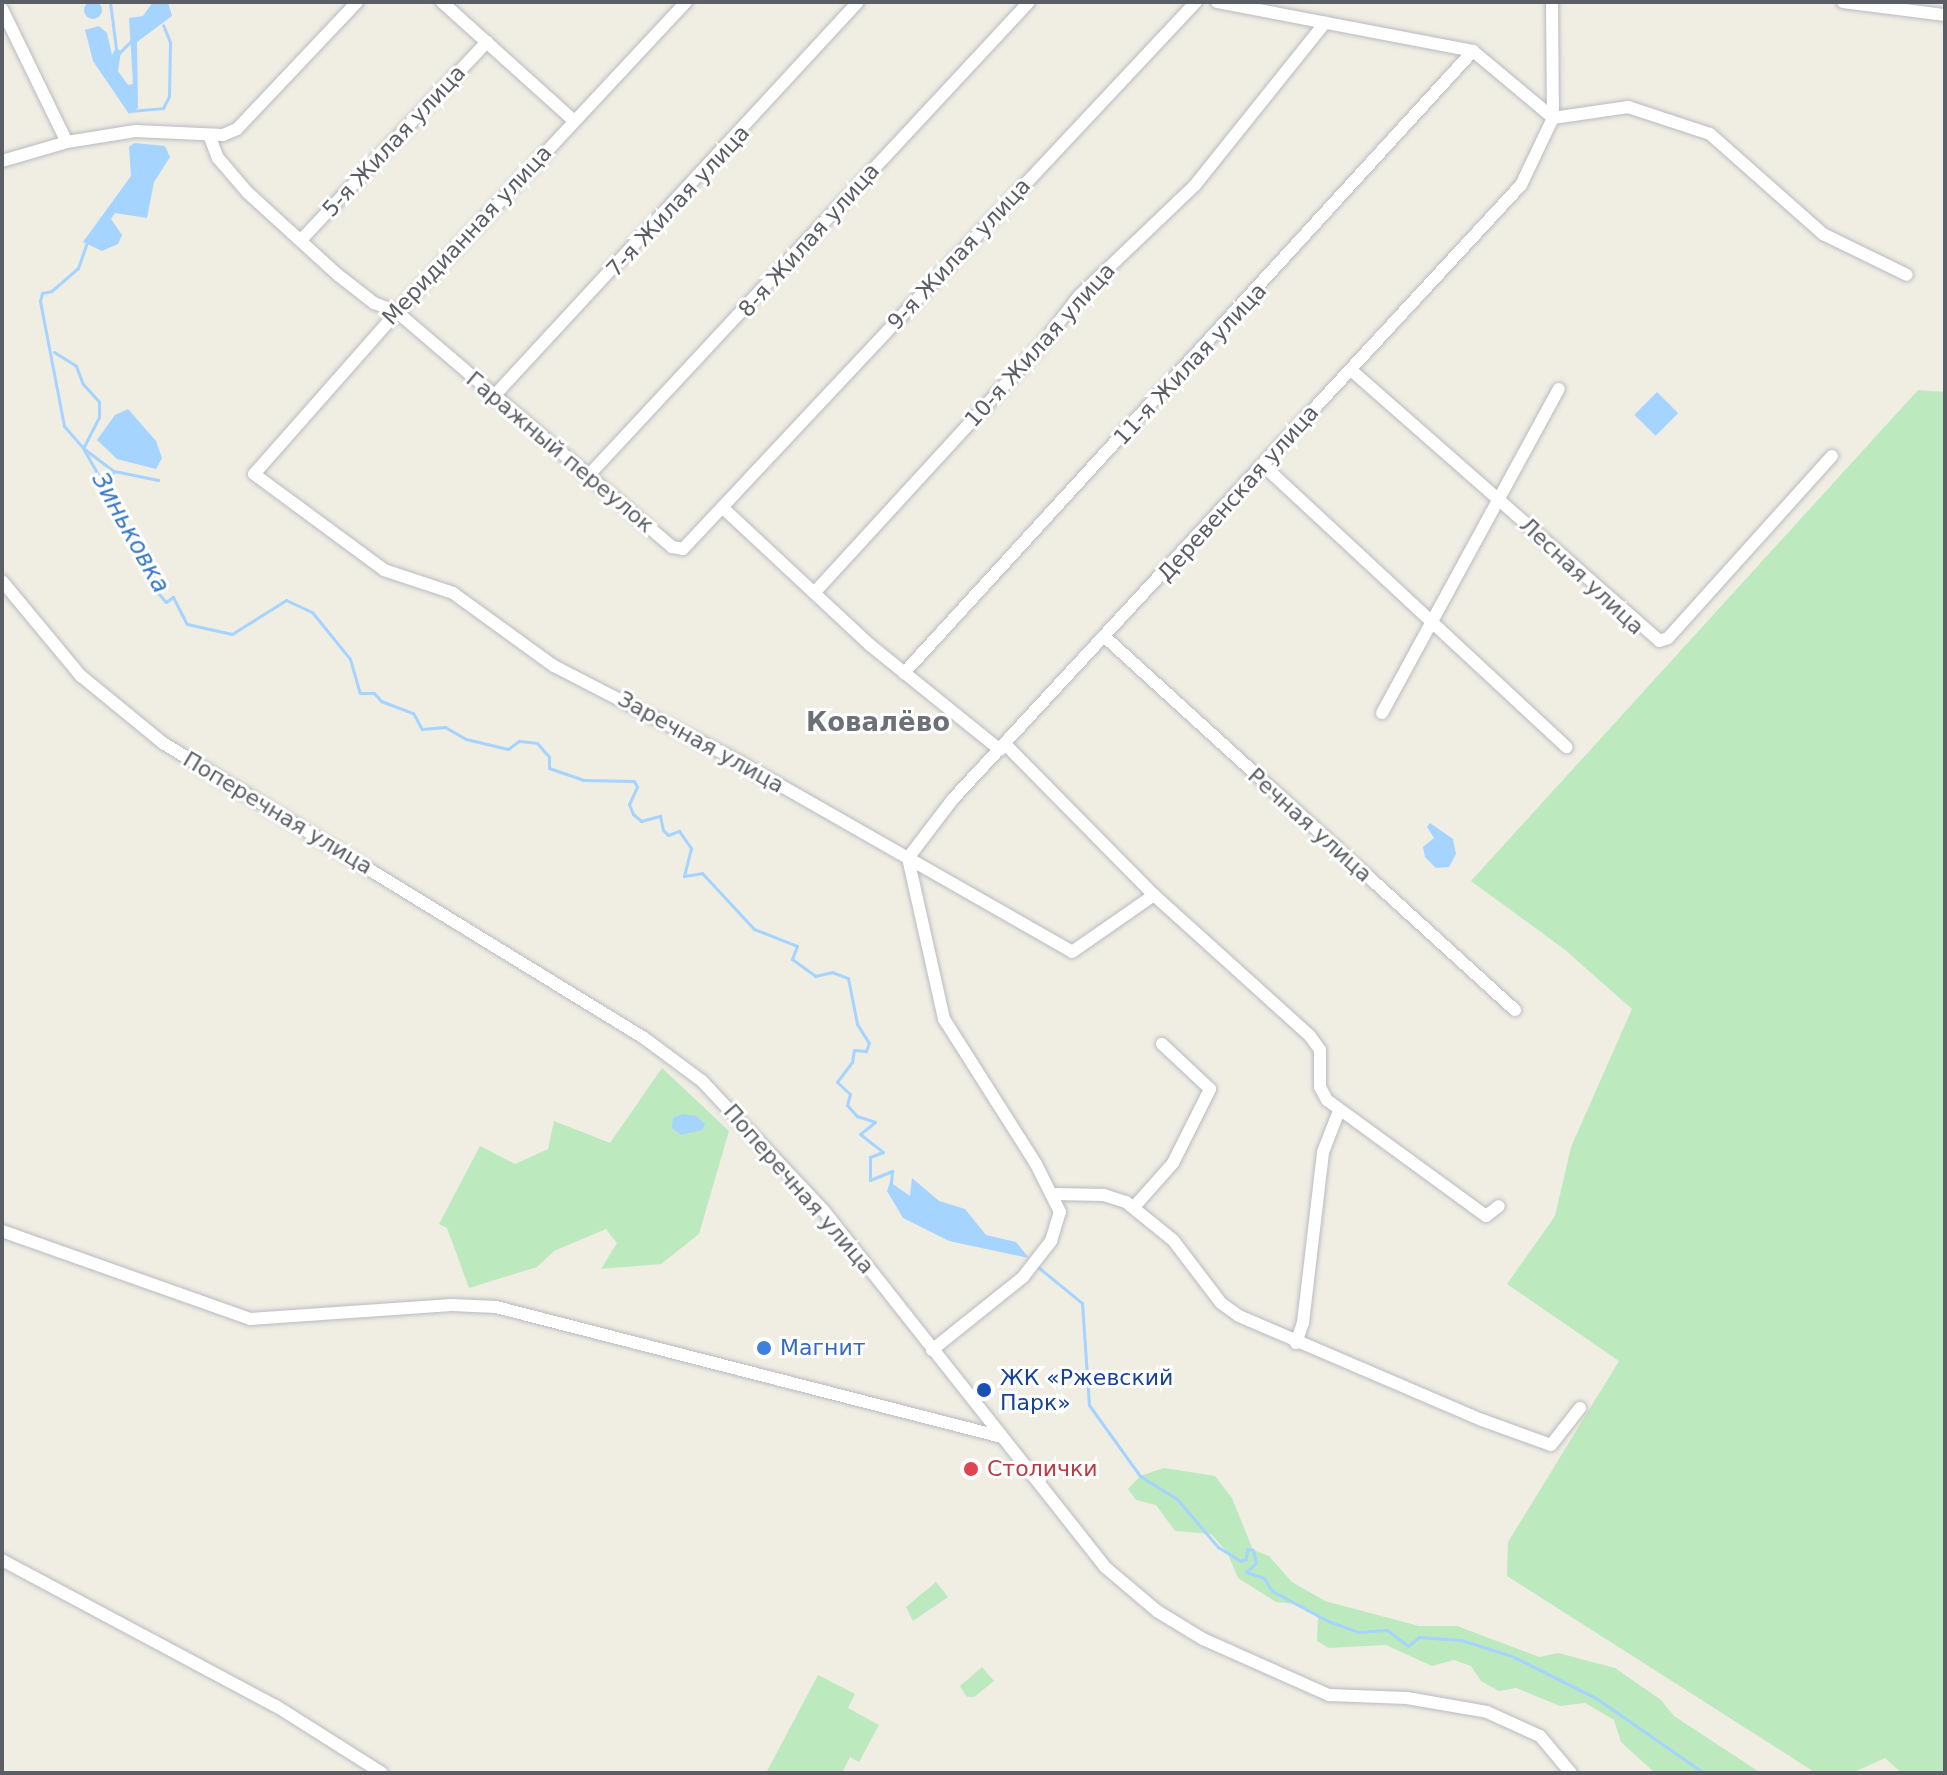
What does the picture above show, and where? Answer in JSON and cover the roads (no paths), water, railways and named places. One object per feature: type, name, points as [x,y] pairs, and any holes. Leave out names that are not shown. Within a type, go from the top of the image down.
[{"type":"street","points":[[2,161],[67,142],[165,129],[223,135],[248,119],[357,2]]},
{"type":"street","points":[[442,2],[573,120]]},
{"type":"street","name":"Меридианная улица","points":[[254,474],[397,312],[686,2]]},
{"type":"street","name":"7-я Жилая улица","points":[[494,396],[858,2]]},
{"type":"street","name":"8-я Жилая улица","points":[[588,476],[1029,2]]},
{"type":"street","name":"9-я Жилая улица","points":[[723,508],[1196,2]]},
{"type":"street","points":[[1217,2],[1473,51],[1553,118],[1628,107],[1710,134],[1823,234],[1907,275]]},
{"type":"street","points":[[1552,2],[1553,118]]},
{"type":"street","points":[[1843,2],[1945,15]]},
{"type":"street","points":[[2,9],[67,142]]},
{"type":"street","name":"10-я Жилая улица","points":[[815,592],[1043,343],[1079,296],[1195,185],[1325,23]]},
{"type":"street","name":"5-я Жилая улица","points":[[301,240],[487,42]]},
{"type":"street","name":"11-я Жилая улица","points":[[904,673],[1473,51]]},
{"type":"street","name":"Деревенская улица","points":[[908,858],[922,834],[1521,185],[1553,118]]},
{"type":"street","name":"Гаражный переулок","points":[[209,135],[218,158],[247,192],[374,303],[397,312],[672,547],[690,544],[723,508]]},
{"type":"street","name":"Лесная улица","points":[[1351,370],[1659,641],[1668,638],[1832,456]]},
{"type":"street","points":[[1382,713],[1559,389]]},
{"type":"street","points":[[1264,466],[1566,747]]},
{"type":"street","name":"Заречная улица","points":[[254,474],[384,570],[453,593],[554,666],[736,760],[1072,952],[1154,895]]},
{"type":"street","points":[[723,508],[904,673],[1002,747],[1154,895],[1310,1036],[1322,1063],[1320,1087],[1339,1111],[1486,1216],[1499,1206]]},
{"type":"street","name":"Поперечная улица","points":[[2,581],[81,676],[163,743],[677,1059],[789,1171],[1105,1567],[1174,1623],[1329,1695],[1420,1700],[1487,1712],[1540,1736],[1571,1773]]},
{"type":"street","name":"Речная улица","points":[[1106,638],[1515,1010]]},
{"type":"street","points":[[908,858],[944,1019],[1054,1194],[1058,1227],[1033,1267],[932,1350]]},
{"type":"street","points":[[1134,1207],[1173,1163],[1210,1089],[1162,1044]]},
{"type":"street","points":[[1296,1343],[1303,1323],[1323,1152],[1339,1111]]},
{"type":"street","points":[[1054,1194],[1104,1195],[1134,1207],[1173,1240],[1221,1303],[1296,1343],[1551,1445],[1580,1408]]},
{"type":"street","points":[[2,1231],[250,1319],[452,1305],[496,1307],[1002,1437]]},
{"type":"street","points":[[954,1425],[978,1407]]},
{"type":"street","points":[[2,1560],[287,1713],[382,1773]]},
{"type":"water","points":[[93,1],[102,10],[93,19],[84,10]]},
{"type":"water","points":[[153,2],[168,2],[172,16],[137,42],[138,108],[129,114],[93,61],[85,30],[99,26],[107,33],[112,55],[116,48],[121,51],[118,71],[128,85],[133,84],[129,18],[143,16]]},
{"type":"water","points":[[134,143],[165,146],[170,157],[154,182],[147,218],[115,213],[111,219],[122,235],[118,244],[102,251],[83,242],[131,176],[129,147]]},
{"type":"water","points":[[1657,392],[1678,413],[1656,436],[1634,415]]},
{"type":"water","points":[[128,409],[156,441],[162,458],[156,469],[117,459],[97,440],[115,415]]},
{"type":"water","points":[[1430,823],[1453,839],[1456,854],[1449,867],[1436,868],[1425,857],[1423,847],[1434,838],[1427,827]]},
{"type":"water","points":[[682,1114],[696,1116],[705,1124],[702,1130],[681,1135],[672,1128],[673,1118]]},
{"type":"water","points":[[912,1178],[939,1201],[965,1209],[986,1235],[1016,1242],[1029,1258],[949,1241],[903,1218],[887,1191],[890,1182],[910,1196]]},
{"type":"waterway","points":[[110,2],[116,49]]},
{"type":"waterway","points":[[130,111],[163,108],[169,96],[170,42],[163,25]]},
{"type":"waterway","points":[[119,53],[133,39]]},
{"type":"waterway","name":"Зиньковка","points":[[87,242],[78,268],[52,291],[42,293],[40,301],[64,426],[83,448],[152,570],[157,592],[166,602],[173,597],[187,624],[232,634],[286,600],[312,612],[350,659],[360,693],[374,693],[381,701],[413,713],[422,729],[445,727],[466,739],[508,749],[519,741],[537,743],[549,757],[549,768],[583,780],[634,781],[637,787],[629,804],[633,814],[641,821],[660,816],[663,830],[668,835],[679,831],[691,848],[684,876],[702,873],[754,929],[797,946],[792,959],[815,976],[832,972],[848,978],[857,1024],[869,1043],[866,1051],[854,1050],[852,1062],[837,1082],[850,1094],[847,1105],[857,1116],[875,1122],[860,1134],[883,1152],[870,1157],[870,1180],[892,1171],[891,1183]]},
{"type":"waterway","points":[[54,352],[76,366],[83,384],[99,402],[99,417],[83,448],[114,471],[158,480]]},
{"type":"waterway","points":[[104,492],[114,471]]},
{"type":"waterway","name":"Зиньковка","points":[[1038,1267],[1082,1303],[1089,1405],[1140,1476],[1177,1499],[1218,1547],[1240,1561],[1246,1559],[1247,1549],[1253,1550],[1256,1563],[1246,1572],[1264,1578],[1272,1591],[1328,1621],[1358,1632],[1387,1630],[1408,1646],[1419,1637],[1461,1640],[1512,1656],[1596,1698],[1704,1773]]},
{"type":"place","name":"Магнит","points":[[764,1348]]},
{"type":"place","name":"ЖК «Ржевский Парк»","points":[[984,1390]]},
{"type":"place","name":"Столички","points":[[971,1469]]},
{"type":"district","name":"Ковалёво","points":[[878,723]]}]
